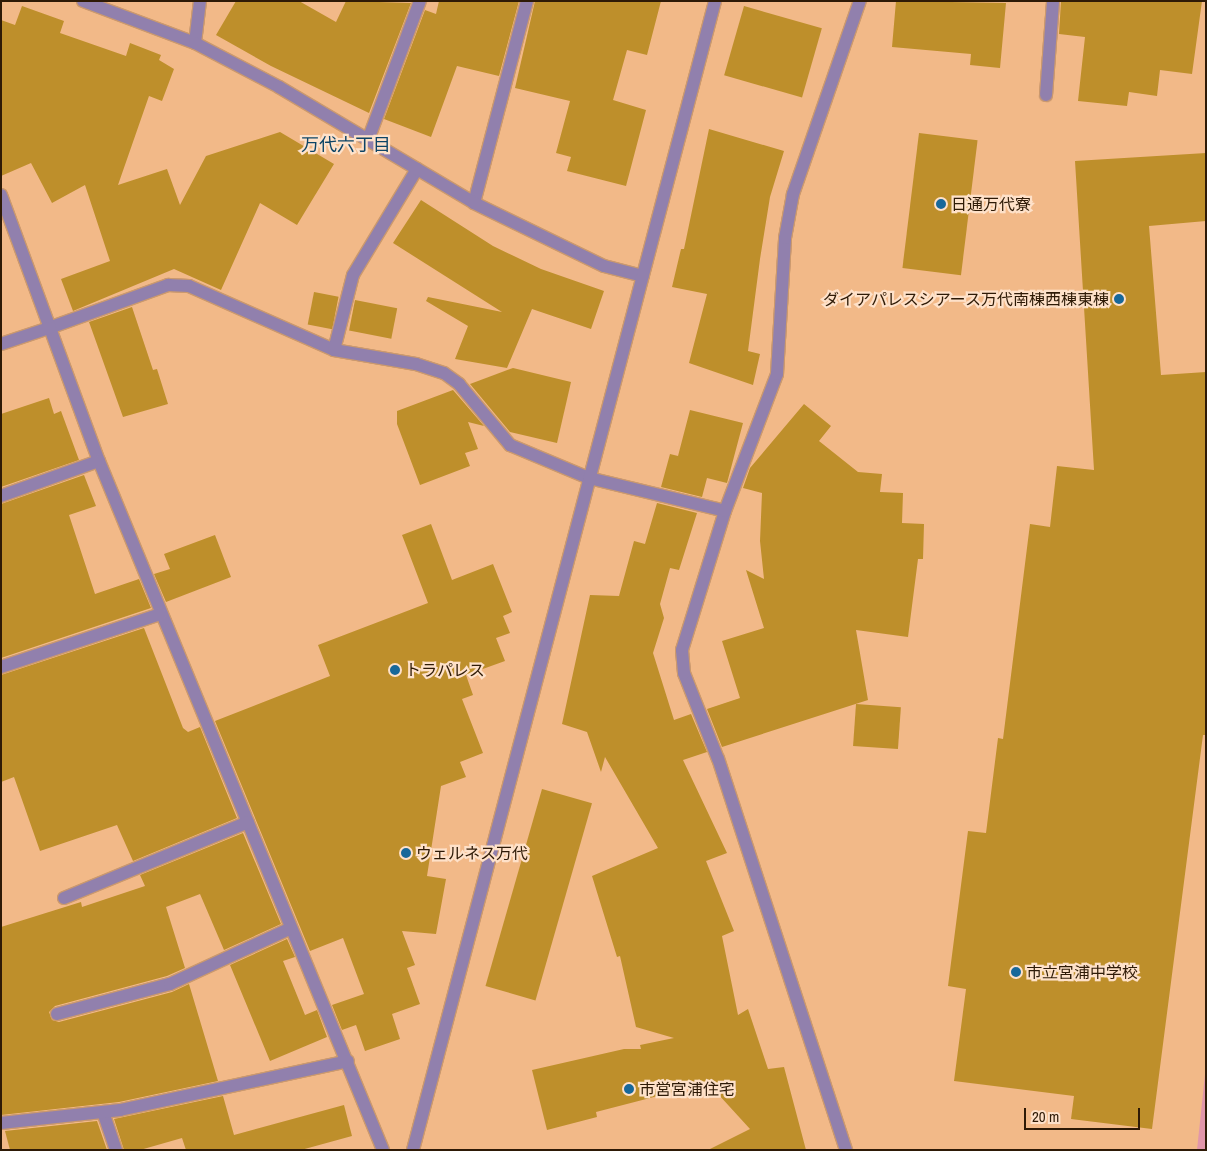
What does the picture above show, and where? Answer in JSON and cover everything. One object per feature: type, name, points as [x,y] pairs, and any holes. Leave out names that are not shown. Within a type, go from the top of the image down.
[{"type":"street","points":[[83,1],[195,43],[278,86],[474,203],[604,266],[643,276]]},
{"type":"street","points":[[195,43],[200,1]]},
{"type":"street","points":[[368,140],[420,1]]},
{"type":"street","points":[[474,203],[528,1]]},
{"type":"street","points":[[413,1150],[715,1]]},
{"type":"street","points":[[846,1150],[721,768],[684,673],[682,650],[725,511],[777,374],[785,238],[793,194],[860,1]]},
{"type":"street","points":[[1046,95],[1053,1]]},
{"type":"street","points":[[334,350],[353,275],[416,169]]},
{"type":"street","points":[[1,195],[99,461],[160,614],[348,1061],[383,1150]]},
{"type":"street","points":[[1,344],[168,285],[189,286],[334,350],[416,364],[444,373],[459,384],[510,445],[589,478],[725,511]]},
{"type":"street","points":[[1,496],[99,461]]},
{"type":"street","points":[[1,667],[160,614]]},
{"type":"street","points":[[64,898],[248,822]]},
{"type":"street","points":[[58,1014],[170,984],[291,928]]},
{"type":"street","points":[[1,1123],[103,1112],[348,1061]]},
{"type":"street","points":[[103,1112],[116,1150]]},
{"type":"shaded area","points":[[1206,1065],[1206,1150],[1197,1150]]},
{"type":"building","points":[[236,1],[299,1],[336,22],[346,1],[411,3],[369,113],[271,66],[216,35]]},
{"type":"building","points":[[439,1],[519,1],[499,76],[457,66],[431,137],[384,119],[425,10],[436,14]]},
{"type":"building","points":[[535,1],[661,1],[647,55],[627,50],[613,100],[646,110],[626,186],[567,171],[571,157],[556,153],[570,101],[515,88]]},
{"type":"building","points":[[896,1],[1006,3],[1000,68],[970,65],[971,54],[892,47]]},
{"type":"building","points":[[1061,1],[1202,1],[1192,74],[1160,70],[1157,96],[1129,92],[1127,106],[1078,101],[1085,37],[1059,34]]},
{"type":"building","points":[[22,6],[64,21],[60,33],[126,56],[130,43],[161,55],[159,60],[174,69],[162,101],[149,96],[118,185],[167,169],[180,205],[206,156],[280,132],[334,164],[297,225],[260,203],[221,290],[174,269],[73,311],[61,279],[110,261],[85,185],[52,203],[31,163],[1,176],[1,20],[15,25]]},
{"type":"building","points":[[744,6],[822,28],[802,98],[724,75]]},
{"type":"building","points":[[709,129],[784,151],[770,197],[760,259],[748,351],[760,354],[753,385],[689,363],[707,294],[672,287],[681,249],[684,249]]},
{"type":"building","name":"日通万代寮","points":[[919,133],[978,140],[961,275],[902,268]]},
{"type":"building","points":[[1206,153],[1206,221],[1149,226],[1161,375],[1206,372],[1206,735],[1203,735],[1152,1129],[1071,1119],[1074,1096],[954,1081],[966,989],[948,986],[968,831],[986,833],[998,738],[1003,739],[1030,524],[1050,527],[1057,466],[1094,470],[1075,161]]},
{"type":"building","points":[[421,200],[493,246],[541,269],[604,291],[591,329],[532,309],[507,368],[455,359],[468,326],[426,301],[428,297],[502,312],[393,243]]},
{"type":"building","points":[[314,292],[339,297],[332,329],[308,324]]},
{"type":"building","points":[[355,300],[397,308],[391,339],[349,330]]},
{"type":"building","points":[[132,307],[153,370],[157,369],[168,404],[123,417],[89,322]]},
{"type":"building","points":[[513,368],[571,382],[557,443],[510,432],[470,384]]},
{"type":"building","points":[[453,390],[484,426],[468,422],[478,449],[465,453],[470,466],[420,485],[397,424],[397,411]]},
{"type":"building","points":[[49,398],[54,414],[61,411],[79,460],[1,487],[1,414]]},
{"type":"building","points":[[804,404],[831,426],[819,441],[858,472],[882,474],[880,492],[903,493],[902,523],[924,524],[923,559],[918,559],[908,637],[856,630],[868,700],[722,747],[707,709],[740,698],[722,641],[764,628],[746,570],[764,579],[760,541],[762,493],[743,488],[750,468]]},
{"type":"building","points":[[690,410],[743,423],[727,483],[707,478],[702,497],[661,487],[670,454],[678,456]]},
{"type":"building","points":[[84,475],[96,506],[69,515],[95,594],[139,579],[151,608],[1,658],[1,504]]},
{"type":"building","points":[[657,503],[697,513],[679,570],[670,568],[660,604],[664,618],[653,653],[674,720],[691,714],[707,752],[683,760],[727,853],[706,861],[734,931],[722,936],[738,1015],[748,1009],[768,1069],[784,1067],[806,1150],[708,1150],[750,1129],[708,1083],[596,1112],[597,1117],[547,1130],[532,1070],[624,1049],[641,1049],[640,1045],[674,1038],[636,1027],[620,956],[617,957],[592,876],[658,848],[605,757],[601,772],[587,732],[562,724],[590,595],[619,596],[634,541],[645,544]]},
{"type":"building","points":[[431,524],[452,580],[493,564],[512,612],[503,616],[510,633],[496,638],[505,661],[466,675],[473,695],[462,699],[483,753],[460,762],[466,777],[441,786],[427,876],[446,879],[436,934],[402,931],[415,965],[407,968],[420,1004],[392,1014],[400,1039],[365,1051],[356,1025],[342,1030],[332,1005],[364,994],[343,938],[310,951],[215,721],[330,676],[318,645],[428,603],[402,535]]},
{"type":"building","points":[[215,535],[231,577],[166,602],[154,574],[170,569],[164,554]]},
{"type":"building","points":[[144,628],[183,728],[188,732],[200,727],[237,818],[133,861],[117,825],[40,851],[14,777],[1,782],[1,675]]},
{"type":"building","points":[[856,704],[901,707],[898,749],[853,746]]},
{"type":"building","points":[[542,789],[592,803],[535,1000],[485,986]]},
{"type":"building","points":[[243,833],[281,924],[224,950],[200,894],[166,907],[185,968],[167,976],[55,1006],[49,1012],[52,1020],[59,1022],[172,992],[189,984],[218,1081],[119,1102],[1,1115],[1,927],[81,902],[82,907],[145,886],[140,875]]},
{"type":"building","points":[[287,939],[295,957],[283,961],[305,1015],[317,1010],[327,1037],[270,1061],[230,965]]},
{"type":"building","points":[[223,1096],[234,1135],[344,1105],[352,1136],[301,1150],[186,1150],[182,1138],[140,1150],[124,1150],[114,1119]]},
{"type":"building","points":[[97,1121],[107,1150],[10,1150],[5,1131]]},
{"type":"place","name":"日通万代寮","points":[[941,204]]},
{"type":"place","name":"ダイアパレスシアース万代南棟西棟東棟","points":[[1119,299]]},
{"type":"place","name":"トラパレス","points":[[395,670]]},
{"type":"place","name":"ウェルネス万代","points":[[406,853]]},
{"type":"place","name":"市立宮浦中学校","points":[[1016,972]]},
{"type":"place","name":"市営宮浦住宅","points":[[629,1089]]},
{"type":"district","name":"万代六丁目","points":[[346,145]]}]
